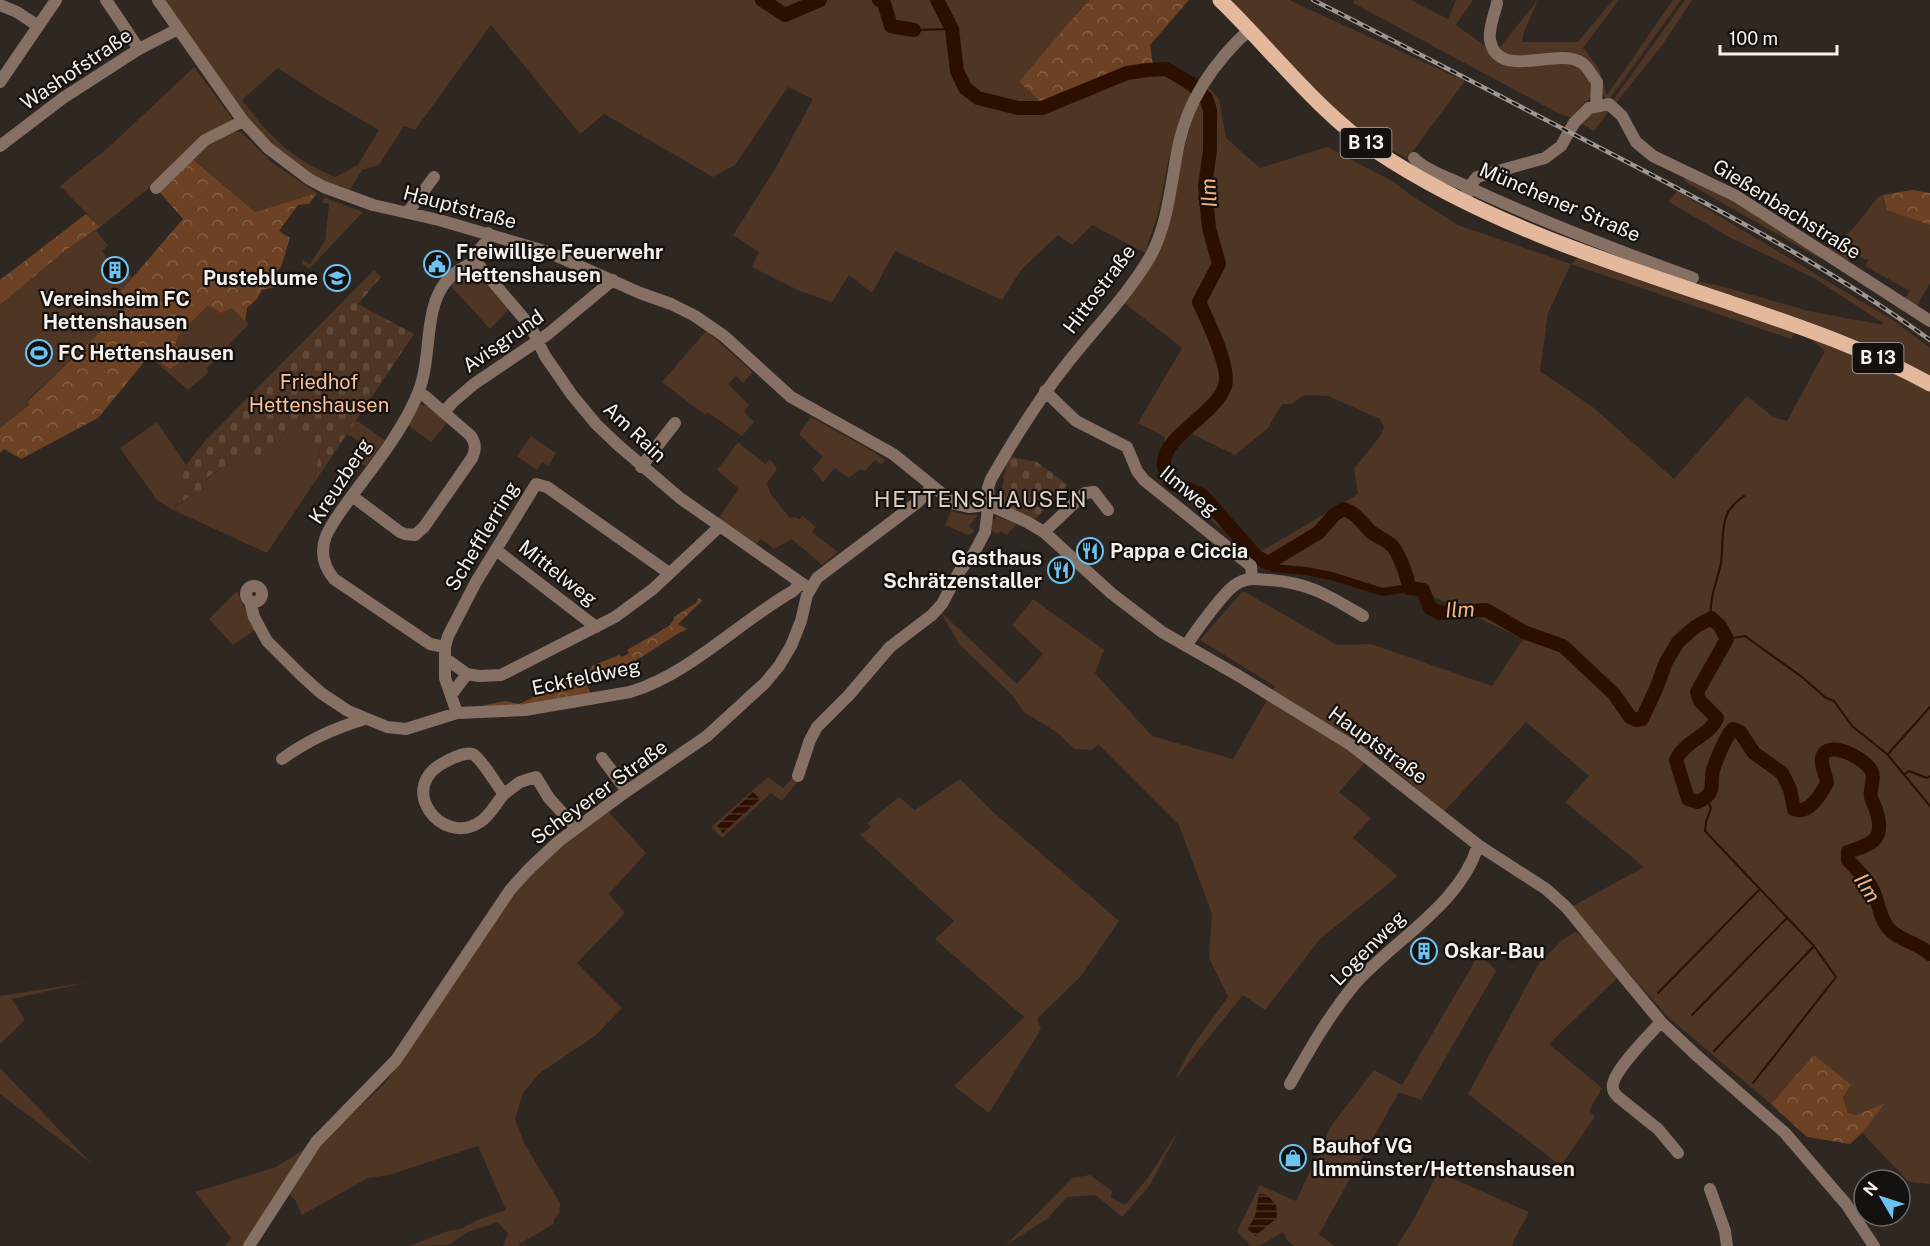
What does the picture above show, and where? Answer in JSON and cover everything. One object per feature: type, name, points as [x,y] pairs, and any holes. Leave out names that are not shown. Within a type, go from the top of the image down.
[{"type":"main road","name":"Münchener Straße","points":[[1220,0],[1318,101],[1359,137],[1403,167],[1467,194]]},
{"type":"main road","name":"B 13","points":[[1467,194],[1523,228],[1590,255],[1824,336],[1893,364],[1930,384]]},
{"type":"street","points":[[0,82],[56,0]]},
{"type":"street","points":[[105,0],[139,49]]},
{"type":"street","name":"Hauptstraße","points":[[158,0],[243,121],[278,156],[317,184],[373,205],[488,233],[548,252],[640,293],[678,307],[709,325],[791,397],[893,454],[948,499],[961,506],[978,506],[989,501],[996,508],[1044,532],[1111,593],[1162,632],[1248,681],[1351,745],[1478,845],[1538,884],[1566,907],[1661,1022],[1785,1133],[1846,1204],[1874,1246]]},
{"type":"street","points":[[1467,194],[1477,177],[1537,161],[1554,153],[1581,114],[1596,105],[1597,82],[1582,63],[1569,59],[1509,62],[1496,54],[1489,38],[1497,3]]},
{"type":"street","points":[[0,5],[17,12],[38,26]]},
{"type":"street","name":"Washofstraße","points":[[0,146],[63,98],[139,49],[178,29]]},
{"type":"street","name":"Hittostraße","points":[[798,776],[810,740],[817,727],[849,695],[890,647],[932,615],[942,604],[959,572],[974,554],[985,531],[989,501],[988,488],[991,478],[1045,391],[1124,295],[1150,256],[1159,236],[1180,139],[1193,104],[1218,62],[1250,29]]},
{"type":"street","name":"Gießenbachstraße","points":[[1596,105],[1609,104],[1622,116],[1636,142],[1653,156],[1736,196],[1930,321]]},
{"type":"street","points":[[156,189],[200,144],[243,121]]},
{"type":"street","name":"Münchener Straße","points":[[1414,158],[1467,194],[1488,198],[1592,241],[1693,278]]},
{"type":"street","points":[[408,212],[434,177]]},
{"type":"street","points":[[476,262],[474,256],[486,242],[488,233]]},
{"type":"street","name":"Am Rain","points":[[476,262],[531,327],[551,365],[584,410],[641,466],[719,527],[805,586]]},
{"type":"street","name":"Kreuzberg","points":[[445,652],[343,586],[327,571],[324,561],[326,537],[403,421],[419,392],[427,355],[432,312],[441,288],[459,269],[476,262]]},
{"type":"street","name":"Avisgrund","points":[[444,412],[474,384],[548,334],[613,280]]},
{"type":"street","name":"Ilmweg","points":[[1045,391],[1076,421],[1127,447],[1137,471],[1144,480],[1251,566],[1252,578]]},
{"type":"street","points":[[352,496],[400,532],[411,535],[420,532],[476,450],[471,436],[419,392]]},
{"type":"street","points":[[641,466],[675,423]]},
{"type":"street","name":"Schefflerring","points":[[457,713],[445,678],[445,652],[453,624],[536,484],[547,488],[669,573]]},
{"type":"street","name":"Scheyerer Straße","points":[[249,1246],[316,1142],[396,1060],[510,891],[545,853],[627,791],[707,736],[765,683],[791,646],[805,586],[918,502],[933,486]]},
{"type":"street","points":[[1044,532],[1085,493],[1094,492],[1108,510]]},
{"type":"street","points":[[445,652],[467,674],[501,675],[596,627],[638,602],[719,527]]},
{"type":"street","name":"Mittelweg","points":[[496,550],[596,627]]},
{"type":"street","points":[[1186,646],[1231,588],[1252,578],[1297,583],[1316,589],[1363,616]]},
{"type":"street","name":"Eckfeldweg","points":[[250,601],[254,617],[267,641],[321,693],[365,719],[387,727],[401,729],[457,713],[525,710],[644,688],[691,660],[793,591],[805,586]]},
{"type":"street","points":[[452,694],[467,674]]},
{"type":"street","points":[[282,759],[318,736],[339,726],[365,719]]},
{"type":"street","points":[[504,794],[481,761],[468,753],[433,767],[427,775],[423,790],[425,802],[436,819],[448,826],[461,828],[482,822],[504,794],[520,782],[534,777],[576,828]]},
{"type":"street","points":[[602,758],[627,791]]},
{"type":"street","name":"Logenweg","points":[[1290,1084],[1335,1009],[1365,974],[1448,897],[1473,861],[1478,845]]},
{"type":"street","points":[[1661,1022],[1623,1066],[1613,1086],[1617,1097],[1658,1129],[1678,1153]]},
{"type":"street","points":[[1710,1189],[1725,1231],[1727,1246]]},
{"type":"green space","points":[[162,0],[1090,0],[1020,83],[1042,103],[1153,65],[1192,94],[1169,157],[1159,210],[1145,253],[1092,225],[1072,245],[1058,235],[1021,270],[1002,300],[895,251],[872,293],[849,275],[832,302],[800,291],[752,267],[759,252],[733,235],[774,171],[813,99],[788,87],[735,165],[713,177],[604,114],[580,134],[491,25],[415,130],[404,126],[379,165],[362,170],[349,191],[340,185],[336,187],[306,171],[262,136],[246,118]],"holes":[[[278,68],[379,130],[358,165],[335,177],[319,170],[282,146],[242,100]]]},
{"type":"green space","points":[[1090,0],[1189,0],[1150,45],[1153,65],[1042,103],[1019,82]]},
{"type":"green space","points":[[1226,0],[1289,0],[1465,81],[1407,159],[1364,134],[1319,95]]},
{"type":"green space","points":[[1354,0],[1411,0],[1448,19],[1456,0],[1473,0],[1456,25],[1495,53],[1538,0],[1522,42],[1578,42],[1613,0],[1619,0],[1583,48],[1598,68],[1607,95],[1673,0],[1681,0],[1608,101],[1603,95],[1598,78],[1591,69],[1577,59],[1566,57],[1564,60],[1580,65],[1595,82],[1592,97],[1571,118],[1353,3]]},
{"type":"green space","points":[[1685,0],[1692,0],[1663,44],[1616,103],[1614,99]]},
{"type":"green space","points":[[194,67],[234,121],[100,227],[60,186],[110,146]]},
{"type":"green space","points":[[1208,87],[1219,99],[1226,138],[1260,168],[1327,147],[1394,182],[1458,225],[1571,264],[1589,246],[1698,285],[1700,282],[1717,285],[1809,311],[1883,325],[1814,278],[1729,237],[1669,202],[1677,191],[1896,322],[1930,348],[1930,1184],[1912,1182],[1912,1168],[1896,1168],[1862,1133],[1883,1104],[1856,1115],[1848,1113],[1843,1097],[1814,1056],[1771,1104],[1667,1016],[1571,907],[1644,867],[1565,802],[1589,776],[1526,722],[1444,812],[1374,752],[1339,792],[1371,818],[1353,838],[1398,876],[1320,939],[1265,1010],[1243,995],[1174,1081],[1191,1048],[1228,997],[1209,958],[1212,914],[1179,825],[1098,744],[1092,750],[1074,749],[1058,733],[1024,712],[1012,695],[959,644],[940,611],[1017,684],[1043,654],[1012,625],[1033,599],[1104,650],[1095,673],[1152,736],[1233,759],[1275,686],[1200,640],[1243,591],[1337,645],[1371,644],[1492,686],[1523,639],[1415,588],[1390,590],[1337,574],[1266,566],[1159,476],[1165,437],[1138,423],[1182,348],[1123,302],[1153,260],[1188,134]],"holes":[[[1571,264],[1791,339],[1798,330],[1825,351],[1787,421],[1773,417],[1747,396],[1674,479],[1594,408],[1540,371],[1548,313]],[[1304,395],[1328,396],[1380,419],[1384,427],[1381,435],[1354,469],[1358,494],[1262,551],[1201,490],[1174,480],[1169,468],[1176,442],[1188,432],[1235,455],[1268,428],[1282,404],[1292,404]]]},
{"type":"green space","points":[[1604,108],[1609,111],[1594,131],[1579,122],[1583,116]]},
{"type":"green space","points":[[232,132],[241,132],[274,164],[317,193],[255,212],[191,157],[202,147]]},
{"type":"green space","points":[[188,155],[255,212],[317,193],[309,204],[298,205],[279,231],[290,238],[281,267],[273,278],[281,286],[262,290],[257,299],[247,308],[245,321],[232,308],[221,313],[208,305],[178,336],[175,345],[187,358],[170,369],[149,356],[98,418],[21,459],[4,449],[0,453],[0,428],[29,405],[28,401],[124,309],[121,291],[183,219],[156,188]]},
{"type":"green space","points":[[1688,175],[1738,200],[1820,256],[1819,258],[1684,181]]},
{"type":"green space","points":[[1912,190],[1930,193],[1930,225],[1887,210],[1883,195]]},
{"type":"green space","points":[[1883,195],[1884,202],[1930,225],[1930,283],[1915,309],[1903,301],[1910,291],[1865,266],[1869,259],[1864,259],[1854,253],[1845,264],[1821,249],[1831,246],[1846,235],[1878,197]]},
{"type":"green space","points":[[324,197],[363,212],[309,269],[302,264],[302,260],[310,264],[325,241],[329,204],[323,203]]},
{"type":"green space","points":[[86,214],[100,227],[67,249],[0,305],[0,280]]},
{"type":"green space","name":"FC Hettenshausen","points":[[96,230],[108,246],[102,251],[110,262],[102,269],[114,283],[128,272],[132,278],[121,291],[124,309],[28,400],[29,405],[0,428],[0,305],[67,249]]},
{"type":"green space","name":"Friedhof Hettenshausen","points":[[374,270],[381,277],[358,304],[414,334],[314,483],[320,447],[287,429],[271,454],[257,456],[249,450],[208,477],[202,489],[171,509],[186,465],[205,441]]},
{"type":"green space","points":[[470,271],[478,275],[508,310],[490,329],[451,286],[464,273]]},
{"type":"green space","points":[[208,305],[232,308],[249,324],[206,369],[209,372],[188,390],[149,356],[170,369],[187,358],[174,345],[178,336]]},
{"type":"green space","points":[[706,331],[753,372],[743,383],[736,376],[728,384],[749,405],[744,412],[754,422],[742,436],[707,412],[705,415],[662,382]]},
{"type":"green space","points":[[420,405],[427,406],[447,423],[431,442],[406,424]]},
{"type":"green space","points":[[811,417],[885,460],[881,464],[875,460],[865,471],[860,469],[849,478],[835,468],[823,482],[812,469],[823,457],[799,434]]},
{"type":"green space","points":[[356,420],[385,440],[366,466],[362,464],[359,467],[347,459],[360,442],[347,434]]},
{"type":"green space","points":[[157,422],[186,465],[172,509],[202,489],[208,478],[249,449],[271,454],[287,429],[320,447],[314,483],[267,553],[171,509],[157,500],[120,448]]},
{"type":"green space","points":[[531,436],[556,453],[548,466],[542,462],[537,470],[517,456]]},
{"type":"green space","points":[[738,442],[765,464],[770,459],[777,469],[767,483],[770,493],[790,518],[799,519],[803,516],[816,527],[812,532],[838,552],[822,565],[792,539],[774,549],[761,539],[755,545],[718,519],[739,489],[717,470]]},
{"type":"green space","points":[[1008,456],[1037,462],[1068,485],[1034,520],[1004,505],[1002,489]]},
{"type":"green space","points":[[951,511],[978,515],[969,526],[975,532],[968,535],[945,525]]},
{"type":"green space","points":[[996,516],[1016,524],[1007,535],[1000,531],[997,534],[989,529]]},
{"type":"green space","points":[[237,591],[255,630],[233,645],[209,619]]},
{"type":"green space","points":[[699,598],[702,601],[678,624],[687,629],[632,662],[607,669],[596,675],[586,683],[591,694],[520,708],[476,707],[505,701],[519,704],[590,671],[592,666],[619,655],[622,657],[629,653],[627,650],[669,626],[674,617],[696,603]]},
{"type":"green space","points":[[768,777],[783,788],[793,777],[798,781],[782,801],[771,793],[722,838],[711,827]]},
{"type":"green space","points":[[960,779],[991,810],[1119,921],[1081,976],[1037,1019],[1041,1029],[989,1113],[954,1086],[1024,1017],[935,939],[954,921],[860,835],[871,827],[867,823],[899,797],[915,810]]},
{"type":"green space","points":[[607,810],[646,853],[609,894],[625,913],[577,963],[622,1008],[595,1036],[540,1073],[523,1093],[515,1119],[524,1143],[560,1203],[554,1224],[519,1244],[520,1246],[503,1246],[508,1234],[498,1222],[468,1232],[448,1245],[409,1246],[448,1231],[461,1229],[477,1220],[506,1210],[478,1146],[389,1175],[368,1178],[302,1215],[295,1200],[287,1193],[320,1144],[384,1084],[402,1061],[511,897],[545,859]]},
{"type":"green space","points":[[1575,932],[1587,939],[1618,977],[1549,1044],[1602,1088],[1589,1111],[1595,1116],[1561,1166],[1468,1094],[1538,965],[1561,941]]},
{"type":"green space","points":[[1478,956],[1496,971],[1421,1100],[1399,1092],[1319,1234],[1334,1246],[1294,1246],[1283,1232],[1260,1246],[1251,1246],[1237,1231],[1260,1185],[1296,1201],[1331,1126],[1374,1070],[1402,1085]]},
{"type":"green space","points":[[90,982],[12,999],[25,1020],[0,1044],[0,996]]},
{"type":"green space","points":[[1814,1055],[1851,1085],[1843,1097],[1848,1113],[1856,1115],[1885,1103],[1862,1133],[1850,1144],[1807,1137],[1771,1104]]},
{"type":"green space","points":[[0,1068],[92,1164],[0,1094]]},
{"type":"green space","points":[[1180,1128],[1150,1185],[1122,1217],[1096,1195],[1067,1197],[1048,1218],[1005,1246],[1072,1178],[1090,1175],[1112,1191],[1111,1198],[1125,1205],[1147,1179]]},
{"type":"green space","points":[[309,1146],[246,1246],[225,1246],[231,1238],[195,1192],[276,1167]]},
{"type":"green space","points":[[1438,1172],[1529,1212],[1513,1246],[1397,1246]]},
{"type":"shaded area","points":[[753,792],[760,799],[723,833],[717,826]]},
{"type":"shaded area","points":[[1259,1194],[1267,1195],[1276,1205],[1277,1218],[1255,1236],[1248,1229],[1255,1216]]},
{"type":"waterway","name":"Ilm","points":[[762,0],[785,15],[820,0]]},
{"type":"waterway","name":"Ilm","points":[[879,0],[884,3],[891,26],[914,30]]},
{"type":"waterway","name":"Ilm","points":[[937,0],[952,29],[957,71],[965,88],[978,98],[1018,108],[1042,108],[1127,73],[1166,69],[1192,84],[1206,98],[1210,110],[1210,150],[1205,186],[1209,228],[1219,264],[1199,302],[1222,356],[1226,378],[1225,386],[1219,397],[1179,435],[1165,455],[1164,466],[1172,483],[1202,495],[1257,557],[1268,563],[1318,533],[1335,514],[1344,509],[1352,513],[1370,531],[1393,547],[1402,564],[1409,588],[1423,590],[1430,608],[1440,613],[1486,610],[1524,632],[1563,646],[1614,694],[1630,717],[1636,720],[1642,719],[1666,662],[1678,642],[1695,627],[1711,618],[1720,626],[1727,639],[1697,692],[1700,701],[1717,718],[1708,730],[1680,753],[1676,760],[1688,799],[1698,802],[1709,795],[1712,787],[1712,773],[1725,741],[1733,729],[1740,732],[1754,753],[1782,773],[1790,789],[1794,809],[1805,809],[1809,806],[1818,798],[1827,783],[1822,765],[1823,755],[1827,751],[1840,750],[1855,756],[1871,770],[1873,780],[1871,797],[1879,820],[1879,828],[1878,834],[1870,843],[1848,852],[1848,860],[1870,885],[1889,929],[1930,954]]},
{"type":"waterway","name":"Ilm","points":[[914,30],[952,29]]},
{"type":"waterway","points":[[1711,618],[1711,604],[1721,563],[1726,518],[1731,508],[1744,496]]},
{"type":"waterway","points":[[1268,563],[1273,568],[1332,576],[1382,592],[1409,588]]},
{"type":"waterway","points":[[1727,639],[1745,636],[1802,677],[1826,698],[1834,701],[1852,726],[1887,754],[1930,806]]},
{"type":"waterway","points":[[1888,754],[1930,707]]},
{"type":"waterway","points":[[1905,774],[1909,771],[1927,778],[1930,776]]},
{"type":"waterway","points":[[1707,799],[1711,808],[1705,831],[1814,946],[1836,977],[1753,1083]]},
{"type":"waterway","points":[[1658,993],[1759,890]]},
{"type":"waterway","points":[[1692,1015],[1787,918]]},
{"type":"waterway","points":[[1714,1051],[1814,946]]},
{"type":"railway","points":[[1313,0],[1729,216],[1852,287],[1930,340]]},
{"type":"place","name":"Freiwillige Feuerwehr Hettenshausen","points":[[437,264]]},
{"type":"place","name":"Vereinsheim FC Hettenshausen","points":[[115,270]]},
{"type":"place","name":"Pusteblume","points":[[337,278]]},
{"type":"place","name":"FC Hettenshausen","points":[[39,353]]},
{"type":"place","name":"Pappa e Ciccia","points":[[1090,551]]},
{"type":"place","name":"Gasthaus Schrätzenstaller","points":[[1061,570]]},
{"type":"place","name":"Oskar-Bau","points":[[1424,951]]},
{"type":"place","name":"Bauhof VG Ilmmünster/Hettenshausen","points":[[1293,1158]]},
{"type":"district","name":"HETTENSHAUSEN","points":[[981,499]]}]
